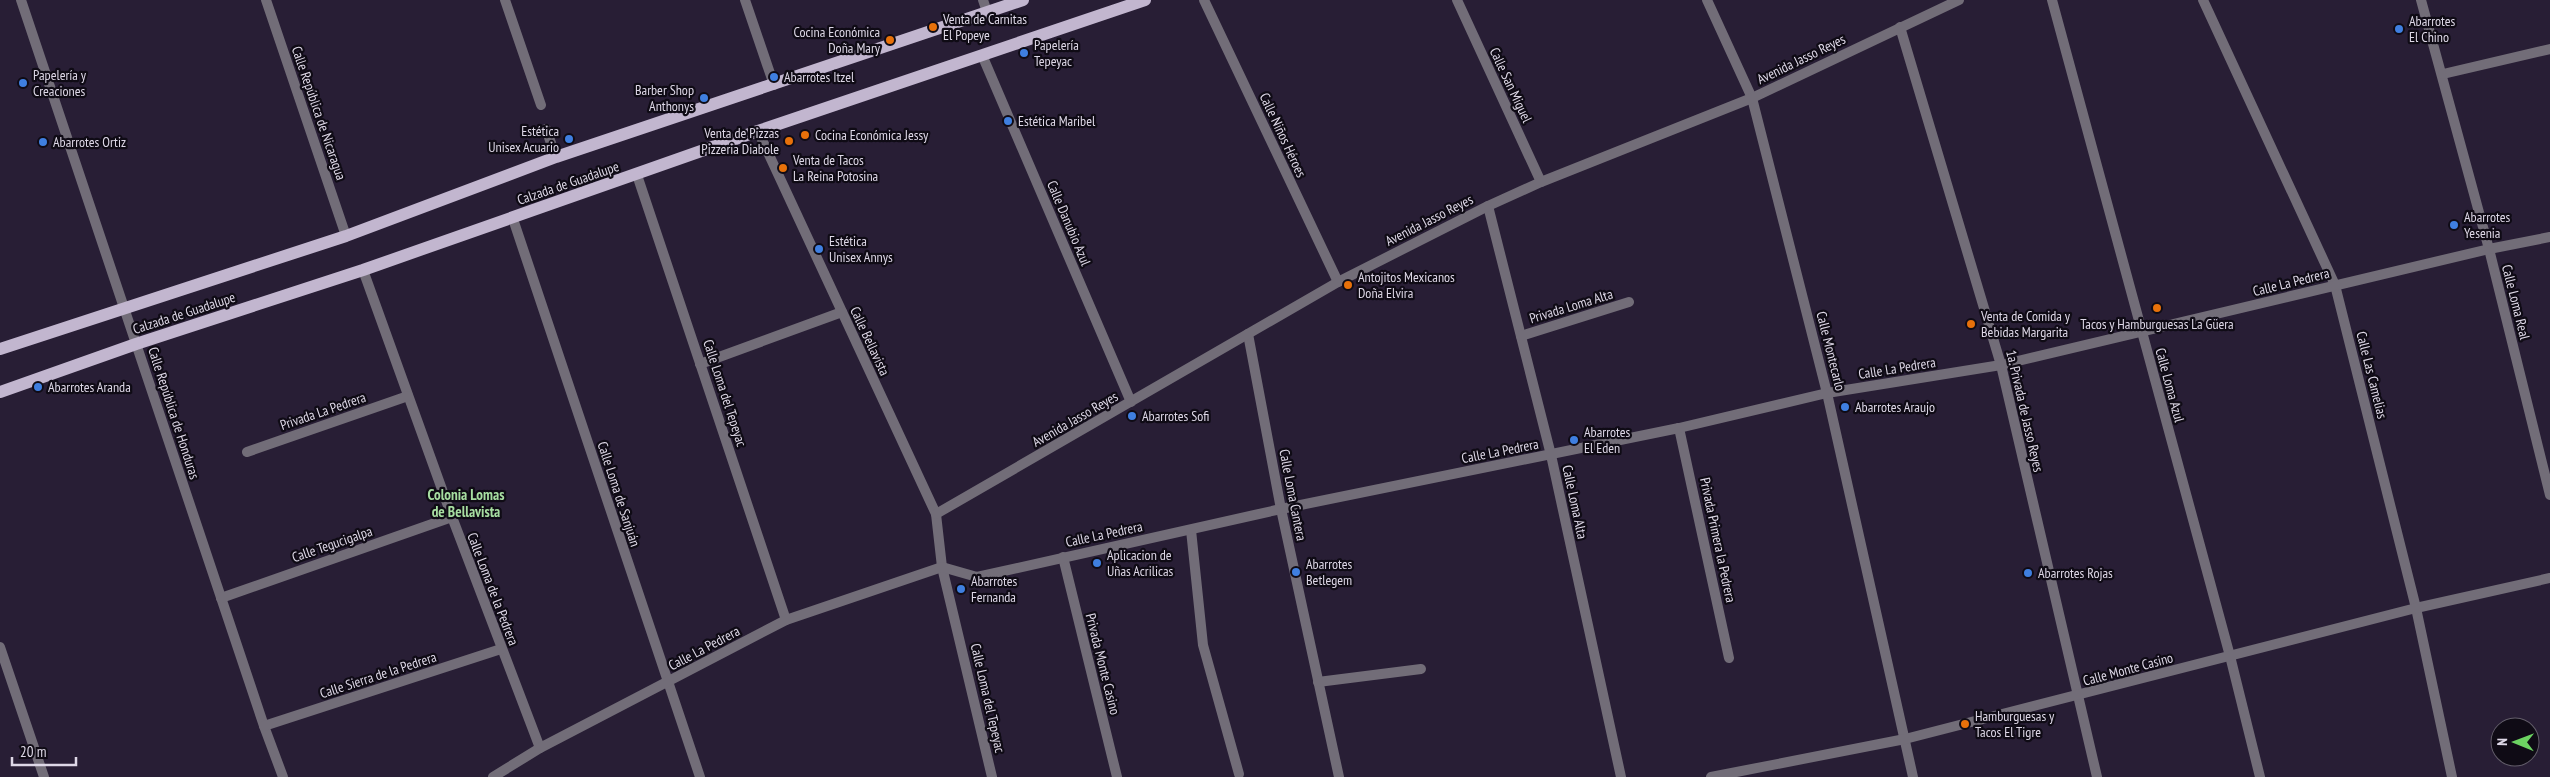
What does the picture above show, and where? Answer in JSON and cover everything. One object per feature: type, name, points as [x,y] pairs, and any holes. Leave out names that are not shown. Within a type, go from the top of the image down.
[{"type":"main road","name":"Calzada de Guadalupe","points":[[0,349],[346,236],[556,157],[774,85],[985,6],[1024,0]]},
{"type":"main road","name":"Calzada de Guadalupe","points":[[0,392],[136,344],[513,219],[758,131],[1145,0]]},
{"type":"street","name":"Calle República de Honduras","points":[[21,0],[264,726],[283,777]]},
{"type":"street","name":"Calle República de Nicaragua","points":[[266,0],[346,236]]},
{"type":"street","points":[[505,0],[541,105]]},
{"type":"street","points":[[745,0],[774,85]]},
{"type":"street","name":"Calle Niños Héroes","points":[[1204,0],[1338,282]]},
{"type":"street","name":"Calle San Miguel","points":[[1457,0],[1541,182]]},
{"type":"street","name":"Calle Montecarlo","points":[[1707,0],[1752,98],[1827,393],[1913,777]]},
{"type":"street","name":"Avenida Jasso Reyes","points":[[936,514],[1338,282],[1488,206],[1541,182],[1752,98],[1959,0]]},
{"type":"street","name":"Calle Loma Azul","points":[[2052,0],[2230,656],[2260,777]]},
{"type":"street","name":"Calle Las Camelias","points":[[2203,0],[2335,285],[2416,608],[2452,777]]},
{"type":"street","name":"Calle Loma Real","points":[[2421,0],[2443,74],[2489,249],[2550,495]]},
{"type":"street","name":"1a. Privada de Jasso Reyes","points":[[1900,27],[2001,365],[2097,777]]},
{"type":"street","points":[[2443,74],[2550,49]]},
{"type":"street","name":"Calle Danubio Azul","points":[[982,55],[1131,402]]},
{"type":"street","points":[[546,128],[556,157]]},
{"type":"street","name":"Calle Bellavista","points":[[758,131],[936,514],[942,566]]},
{"type":"street","name":"Calle Loma del Tepeyac","points":[[637,175],[786,620]]},
{"type":"street","name":"Calle Loma Alta","points":[[1488,206],[1551,455],[1621,777]]},
{"type":"street","name":"Calle Loma de Sanjuán","points":[[513,219],[700,777]]},
{"type":"street","name":"Calle La Pedrera","points":[[493,777],[540,748],[786,620],[942,566],[976,577],[1281,509],[1679,428],[1827,393],[2001,365],[2489,249],[2550,237]]},
{"type":"street","name":"Calle Loma de la Pedrera","points":[[363,270],[452,517],[540,748]]},
{"type":"street","name":"Privada Loma Alta","points":[[1521,336],[1629,302]]},
{"type":"street","points":[[700,364],[842,312]]},
{"type":"street","name":"Calle Loma Cantera","points":[[1248,334],[1281,509],[1338,777]]},
{"type":"street","name":"Privada La Pedrera","points":[[247,452],[408,396]]},
{"type":"street","name":"Privada Primera la Pedrera","points":[[1679,428],[1729,658]]},
{"type":"street","name":"Calle Tegucigalpa","points":[[221,598],[452,517]]},
{"type":"street","points":[[1191,530],[1203,646],[1238,774]]},
{"type":"street","name":"Privada Monte Casino","points":[[1063,557],[1117,777]]},
{"type":"street","name":"Calle Loma del Tepeyac","points":[[942,566],[992,777]]},
{"type":"street","name":"Calle Monte Casino","points":[[1711,777],[1905,739],[2416,608],[2550,578]]},
{"type":"street","points":[[0,647],[44,777]]},
{"type":"street","name":"Calle Sierra de la Pedrera","points":[[264,726],[501,649]]},
{"type":"street","points":[[1318,682],[1421,669]]},
{"type":"street","points":[[1764,766],[1766,777]]},
{"type":"place","name":"Venta de Carnitas El Popeye","points":[[933,27]]},
{"type":"place","name":"Abarrotes El Chino","points":[[2399,29]]},
{"type":"place","name":"Cocina Económica Doña Mary","points":[[890,40]]},
{"type":"place","name":"Papelería Tepeyac","points":[[1024,53]]},
{"type":"place","name":"Abarrotes Itzel","points":[[774,77]]},
{"type":"place","name":"Papelería y Creaciones","points":[[23,83]]},
{"type":"place","name":"Barber Shop Anthonys","points":[[704,98]]},
{"type":"place","name":"Estética Maribel","points":[[1008,121]]},
{"type":"place","name":"Cocina Económica Jessy","points":[[805,135]]},
{"type":"place","name":"Estética Unisex Acuario","points":[[569,139]]},
{"type":"place","name":"Venta de Pizzas Pizzeria Diabole","points":[[789,141]]},
{"type":"place","name":"Abarrotes Ortiz","points":[[43,142]]},
{"type":"place","name":"Venta de Tacos La Reina Potosina","points":[[783,168]]},
{"type":"place","name":"Abarrotes Yesenia","points":[[2454,225]]},
{"type":"place","name":"Estética Unisex Annys","points":[[819,249]]},
{"type":"place","name":"Antojitos Mexicanos Doña Elvira","points":[[1348,285]]},
{"type":"place","name":"Tacos y Hamburguesas La Güera","points":[[2157,308]]},
{"type":"place","name":"Venta de Comida y Bebidas Margarita","points":[[1971,324]]},
{"type":"place","name":"Abarrotes Aranda","points":[[38,387]]},
{"type":"place","name":"Abarrotes Araujo","points":[[1845,407]]},
{"type":"place","name":"Abarrotes Sofi","points":[[1132,416]]},
{"type":"place","name":"Abarrotes El Eden","points":[[1574,440]]},
{"type":"place","name":"Aplicacion de Uñas Acrilicas","points":[[1097,563]]},
{"type":"place","name":"Abarrotes Betlegem","points":[[1296,572]]},
{"type":"place","name":"Abarrotes Rojas","points":[[2028,573]]},
{"type":"place","name":"Abarrotes Fernanda","points":[[961,589]]},
{"type":"place","name":"Hamburguesas y Tacos El Tigre","points":[[1965,724]]},
{"type":"district","name":"Colonia Lomas de Bellavista","points":[[466,504]]}]
